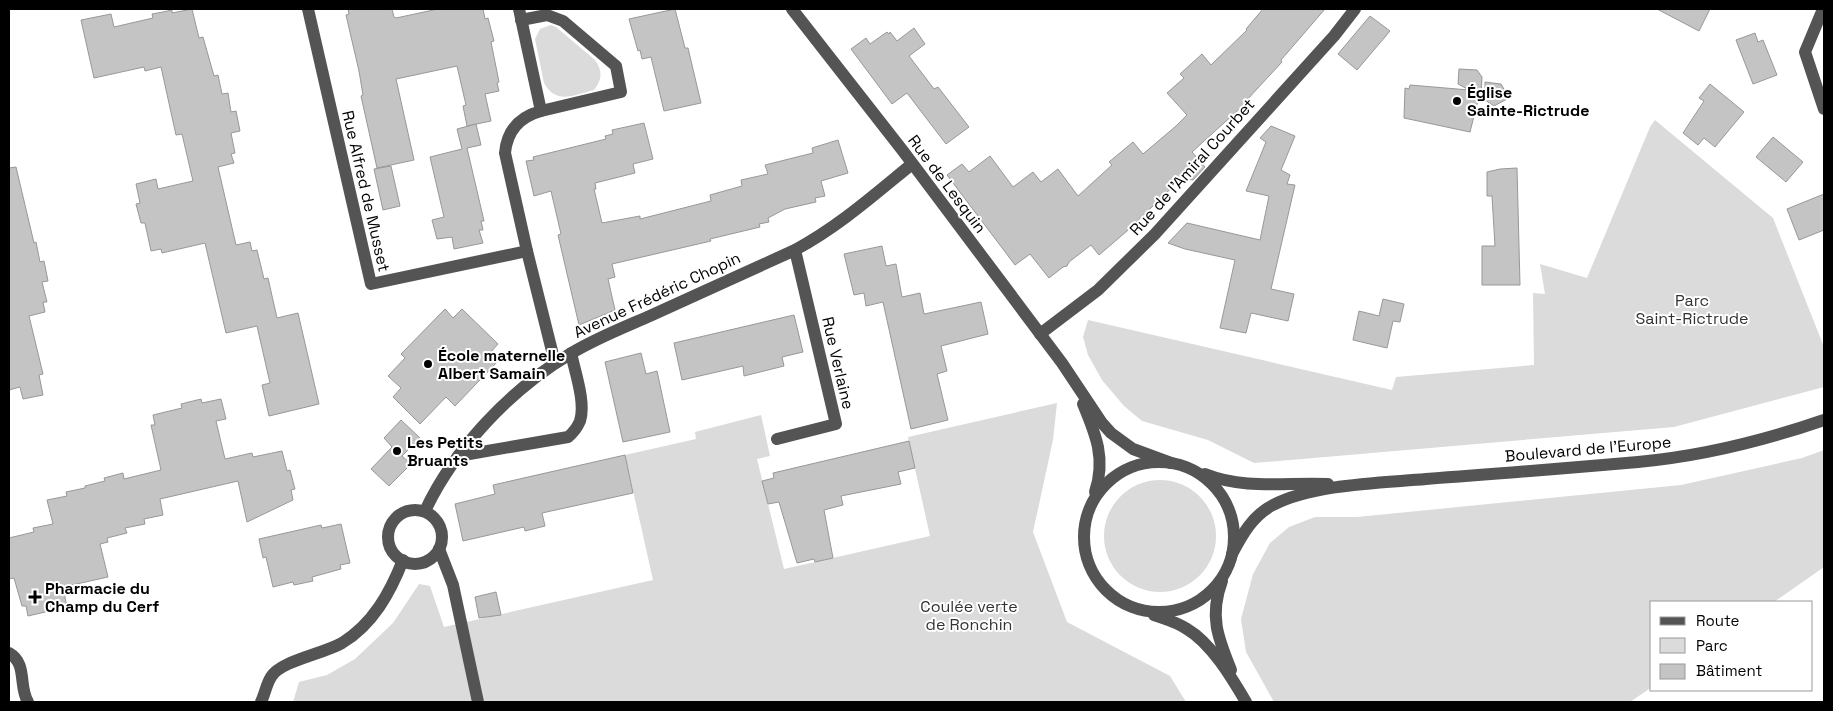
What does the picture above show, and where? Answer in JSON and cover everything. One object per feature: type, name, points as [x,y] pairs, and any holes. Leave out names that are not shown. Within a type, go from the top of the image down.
[{"type":"street","name":"Rue Alfred de Musset","points":[[308,9],[371,284],[527,251]]},
{"type":"street","name":"Rue de Lesquin","points":[[792,9],[1040,334],[1102,423],[1116,438],[1132,449],[1170,463]]},
{"type":"street","name":"Rue de l'Amiral Courbet","points":[[1040,334],[1098,290],[1155,234],[1334,36],[1354,9]]},
{"type":"street","points":[[1823,9],[1805,52],[1824,109]]},
{"type":"street","points":[[541,111],[520,14],[547,16],[563,21],[616,66],[621,92],[525,116],[516,125],[508,139],[505,154],[555,363]]},
{"type":"street","name":"Avenue Frédéric Chopin","points":[[425,511],[443,476],[458,456],[500,409],[555,363],[589,343],[795,250],[833,228],[912,164]]},
{"type":"street","name":"Rue Verlaine","points":[[777,439],[836,424],[795,250]]},
{"type":"street","points":[[458,456],[568,437],[576,430],[580,420],[581,408],[571,353]]},
{"type":"street","name":"Rue de Lesquin","points":[[1073,381],[1093,430],[1100,458],[1101,472],[1092,502]]},
{"type":"street","name":"Boulevard de l'Europe","points":[[1351,485],[1678,458],[1710,453],[1753,442],[1824,420]]},
{"type":"street","points":[[1246,702],[1210,648],[1199,637],[1173,622],[1115,599],[1093,575],[1085,555],[1084,544],[1085,522],[1092,502],[1104,485],[1120,472],[1140,464],[1170,463],[1226,481],[1252,485],[1351,485]]},
{"type":"street","points":[[1190,469],[1211,483],[1226,504],[1232,518],[1234,533],[1232,554],[1216,602],[1216,628],[1237,687]]},
{"type":"street","points":[[1232,554],[1249,525],[1270,506],[1303,494],[1351,485]]},
{"type":"street","points":[[407,511],[425,511],[432,516],[440,527],[442,540],[439,549],[434,556],[423,562],[415,564],[403,560],[395,555],[390,548],[388,539],[390,525],[395,518],[407,511]]},
{"type":"street","points":[[439,549],[453,585],[478,702]]},
{"type":"street","points":[[261,702],[271,677],[280,667],[324,652],[342,643],[357,632],[387,596],[403,560]]},
{"type":"street","points":[[1145,612],[1171,611],[1196,603],[1213,590],[1226,573]]},
{"type":"street","points":[[9,653],[20,664],[24,693],[28,702]]},
{"type":"green space","points":[[551,25],[556,27],[595,60],[600,75],[599,83],[594,90],[566,97],[554,94],[544,83],[535,39],[540,29]]},
{"type":"green space","name":"Parc Saint-Rictrude","points":[[1655,120],[1773,218],[1824,347],[1824,387],[1674,427],[1254,463],[1208,440],[1142,421],[1124,406],[1102,380],[1088,355],[1083,337],[1088,320],[1392,390],[1396,377],[1534,365],[1533,293],[1545,294],[1540,264],[1587,278],[1650,127]]},
{"type":"green space","name":"Coulée verte de Ronchin","points":[[1057,403],[1053,440],[1033,532],[1067,622],[1170,676],[1186,702],[293,702],[299,682],[327,675],[355,659],[393,623],[419,584],[430,586],[444,627],[653,580],[625,455],[696,439],[695,432],[761,415],[770,456],[757,459],[784,569],[930,536],[908,437]]},
{"type":"green space","points":[[1824,450],[1824,567],[1775,601],[1650,601],[1650,688],[1630,702],[1274,702],[1246,652],[1241,619],[1253,574],[1270,543],[1289,527],[1315,517],[1357,517],[1681,485],[1802,458]]},
{"type":"green space","points":[[1160,480],[1181,484],[1200,496],[1212,515],[1216,536],[1212,557],[1200,576],[1181,588],[1160,592],[1139,588],[1120,576],[1108,557],[1104,536],[1108,515],[1120,496],[1139,484]]},
{"type":"building","points":[[192,9],[199,38],[203,37],[214,76],[218,75],[222,94],[228,93],[231,112],[236,111],[240,131],[231,133],[235,153],[231,154],[234,163],[218,167],[236,245],[250,242],[252,251],[257,250],[264,279],[268,278],[277,318],[298,313],[319,404],[269,416],[262,385],[270,383],[257,326],[226,333],[205,243],[162,253],[161,249],[151,251],[145,223],[141,223],[136,204],[140,203],[136,184],[156,179],[158,189],[193,181],[182,134],[176,135],[161,67],[145,71],[144,67],[94,78],[81,20],[111,14],[114,27],[153,18],[152,14]]},
{"type":"building","points":[[348,9],[392,9],[396,18],[438,9],[483,9],[485,19],[488,18],[494,41],[491,42],[499,82],[497,83],[499,91],[485,94],[491,121],[467,126],[463,106],[466,105],[457,66],[396,79],[414,160],[377,168],[361,96],[363,95],[359,71],[346,15],[349,14]]},
{"type":"building","points":[[675,9],[685,48],[688,48],[701,103],[664,111],[651,57],[642,59],[629,19]]},
{"type":"building","points":[[1263,9],[1325,9],[1246,103],[1192,152],[1205,167],[1193,180],[1185,175],[1099,255],[1091,245],[1069,262],[1067,266],[1049,278],[1030,254],[1015,265],[947,175],[962,164],[969,172],[990,156],[1013,187],[1033,172],[1041,182],[1058,169],[1078,196],[1112,165],[1109,162],[1133,142],[1143,154],[1187,115],[1167,93],[1184,78],[1180,74],[1202,54],[1211,65],[1247,30]]},
{"type":"building","points":[[1657,9],[1710,9],[1699,31]]},
{"type":"building","points":[[1370,16],[1390,31],[1357,70],[1338,54]]},
{"type":"building","points":[[914,28],[925,44],[909,56],[934,89],[938,87],[969,127],[946,144],[907,93],[892,104],[851,49],[866,38],[870,44],[887,32],[889,34],[890,32],[897,41]]},
{"type":"building","points":[[1755,33],[1758,42],[1763,40],[1777,75],[1753,84],[1736,40]]},
{"type":"building","name":"Église Sainte-Rictrude","points":[[1459,69],[1477,70],[1482,77],[1481,97],[1479,96],[1470,132],[1404,118],[1405,88],[1409,89],[1410,85],[1469,90],[1458,84]]},
{"type":"building","points":[[1485,82],[1501,84],[1509,98],[1494,106],[1485,100]]},
{"type":"building","points":[[1710,84],[1744,112],[1715,147],[1704,138],[1698,145],[1683,133],[1704,101],[1699,98]]},
{"type":"building","points":[[644,123],[653,159],[633,164],[635,173],[595,183],[596,189],[594,189],[602,223],[640,216],[640,219],[711,201],[710,195],[742,186],[741,180],[768,174],[765,165],[813,153],[812,148],[838,140],[848,173],[821,181],[825,196],[815,198],[816,202],[785,209],[768,218],[769,222],[759,224],[760,227],[710,239],[711,241],[612,264],[615,277],[608,279],[615,310],[579,325],[558,235],[561,234],[551,191],[534,196],[526,161],[534,160],[533,157],[606,139],[605,136],[613,134],[612,130]]},
{"type":"building","points":[[476,124],[481,145],[467,148],[484,221],[481,221],[483,230],[479,230],[483,243],[454,249],[452,237],[437,239],[432,220],[444,217],[430,157],[462,149],[457,129]]},
{"type":"building","points":[[1271,126],[1295,136],[1281,170],[1290,175],[1287,184],[1295,185],[1271,289],[1294,294],[1288,321],[1251,313],[1246,333],[1220,328],[1235,260],[1185,249],[1168,243],[1187,223],[1260,240],[1269,196],[1246,191],[1266,142],[1260,138]]},
{"type":"building","points":[[1773,137],[1803,162],[1786,182],[1756,157]]},
{"type":"building","points":[[391,166],[400,206],[383,210],[374,169]]},
{"type":"building","points":[[16,167],[34,243],[36,242],[40,262],[44,261],[48,281],[42,282],[47,302],[43,302],[45,312],[29,316],[43,374],[39,375],[43,395],[23,399],[20,387],[9,390],[9,168]]},
{"type":"building","points":[[1517,168],[1520,285],[1482,285],[1482,246],[1495,246],[1492,196],[1487,196],[1487,172]]},
{"type":"building","points":[[1824,194],[1824,230],[1799,240],[1787,209]]},
{"type":"building","points":[[882,246],[886,266],[896,264],[902,297],[920,293],[924,314],[981,302],[988,334],[941,346],[947,371],[937,374],[948,420],[911,429],[883,302],[866,306],[864,293],[854,295],[844,254]]},
{"type":"building","points":[[1383,299],[1404,304],[1400,322],[1393,321],[1387,348],[1353,340],[1359,311],[1379,316]]},
{"type":"building","points":[[445,309],[453,318],[462,309],[498,344],[490,353],[498,361],[455,406],[446,397],[420,424],[393,397],[401,388],[388,376],[405,358],[401,354]]},
{"type":"building","points":[[794,315],[803,352],[782,357],[784,366],[744,376],[743,366],[682,380],[674,343]]},
{"type":"building","points":[[641,353],[646,374],[657,371],[670,432],[623,442],[605,362]]},
{"type":"building","points":[[201,399],[202,403],[221,399],[226,419],[216,421],[225,459],[252,453],[253,457],[282,451],[287,471],[290,470],[295,489],[291,490],[293,500],[247,522],[238,481],[160,499],[163,515],[144,519],[145,524],[125,528],[127,533],[107,538],[108,542],[100,544],[108,577],[63,587],[67,607],[28,616],[26,606],[22,606],[14,578],[9,579],[9,538],[34,532],[33,528],[53,524],[47,500],[67,496],[66,492],[85,488],[85,486],[105,481],[104,478],[123,473],[124,479],[161,470],[151,425],[155,425],[153,415],[182,408],[181,404]]},
{"type":"building","name":"Les Petits Bruants","points":[[401,420],[420,438],[402,456],[411,464],[389,486],[371,469],[392,447],[384,438]]},
{"type":"building","points":[[909,441],[915,468],[898,472],[901,484],[841,496],[843,505],[824,510],[833,558],[815,562],[814,559],[797,563],[779,502],[768,504],[762,481],[774,478],[773,473]]},
{"type":"building","points":[[625,455],[633,493],[542,513],[545,526],[525,531],[524,527],[463,541],[455,504],[495,494],[493,485]]},
{"type":"building","points":[[341,524],[350,563],[340,565],[341,569],[312,577],[313,581],[294,585],[293,582],[273,587],[266,557],[263,558],[259,539],[321,525],[322,528]]},
{"type":"building","points":[[496,592],[501,615],[479,618],[475,597]]},
{"type":"place","name":"Église Sainte-Rictrude","points":[[1457,101]]},
{"type":"place","name":"École maternelle Albert Samain","points":[[428,364]]},
{"type":"place","name":"Les Petits Bruants","points":[[397,451]]},
{"type":"place","name":"Pharmacie du Champ du Cerf","points":[[35,597]]}]
